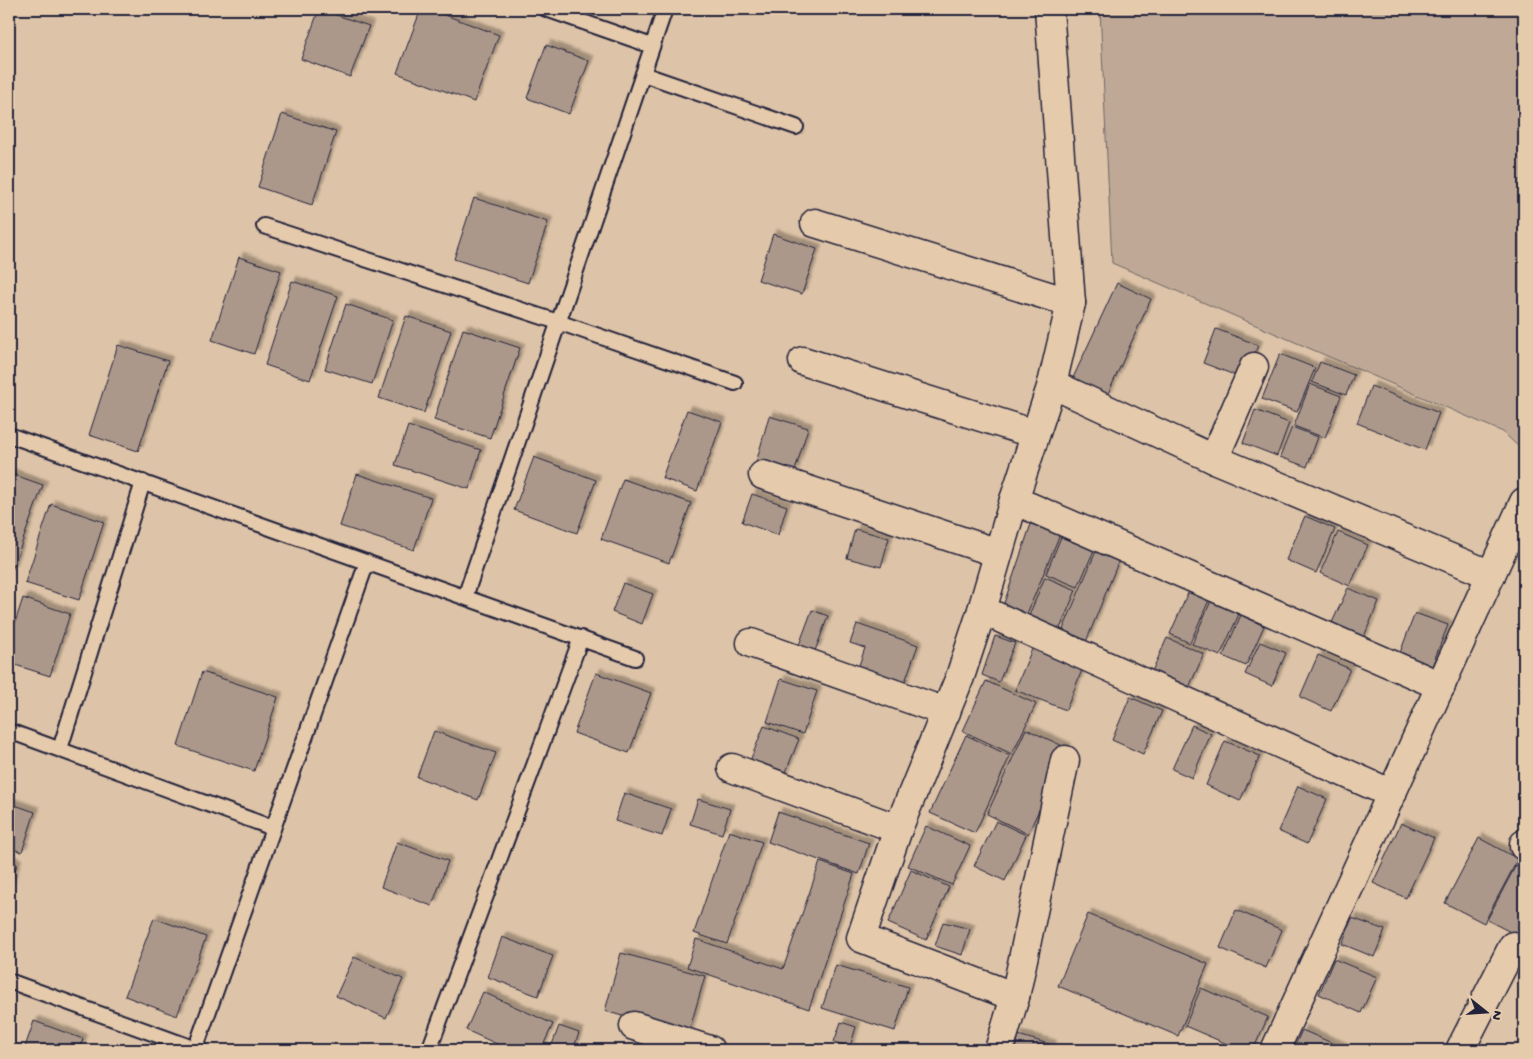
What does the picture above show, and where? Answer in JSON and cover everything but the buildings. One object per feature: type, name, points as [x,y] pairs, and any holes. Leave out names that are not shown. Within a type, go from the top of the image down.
[{"type":"street","points":[[1016,997],[861,938],[898,829],[960,676],[982,610],[1014,500],[1052,384],[1071,303],[1049,9]]},
{"type":"street","points":[[815,223],[1071,303]]},
{"type":"street","points":[[803,361],[1036,434]]},
{"type":"street","points":[[1214,459],[1254,367]]},
{"type":"street","points":[[1052,384],[1214,459],[1491,575]]},
{"type":"street","points":[[763,475],[998,554]]},
{"type":"street","points":[[1014,500],[1441,686]]},
{"type":"street","points":[[1275,1050],[1524,502]]},
{"type":"street","points":[[982,610],[1392,794]]},
{"type":"street","points":[[751,643],[946,712]]},
{"type":"street","points":[[999,1050],[1016,997],[1065,760]]},
{"type":"street","points":[[732,768],[898,829]]},
{"type":"street","points":[[1460,1050],[1512,946]]},
{"type":"street","points":[[634,1026],[710,1050]]},
{"type":"lane","points":[[546,9],[652,46]]},
{"type":"lane","points":[[465,597],[665,9]]},
{"type":"lane","points":[[643,74],[796,127]]},
{"type":"lane","points":[[264,226],[558,322],[735,384]]},
{"type":"lane","points":[[9,434],[635,658]]},
{"type":"lane","points":[[60,749],[143,482]]},
{"type":"lane","points":[[9,981],[196,1050],[366,562]]},
{"type":"lane","points":[[429,1050],[580,638]]},
{"type":"lane","points":[[9,730],[274,828]]},
{"type":"shaded area","points":[[1100,9],[1524,9],[1524,452],[1503,432],[1112,263]]}]
